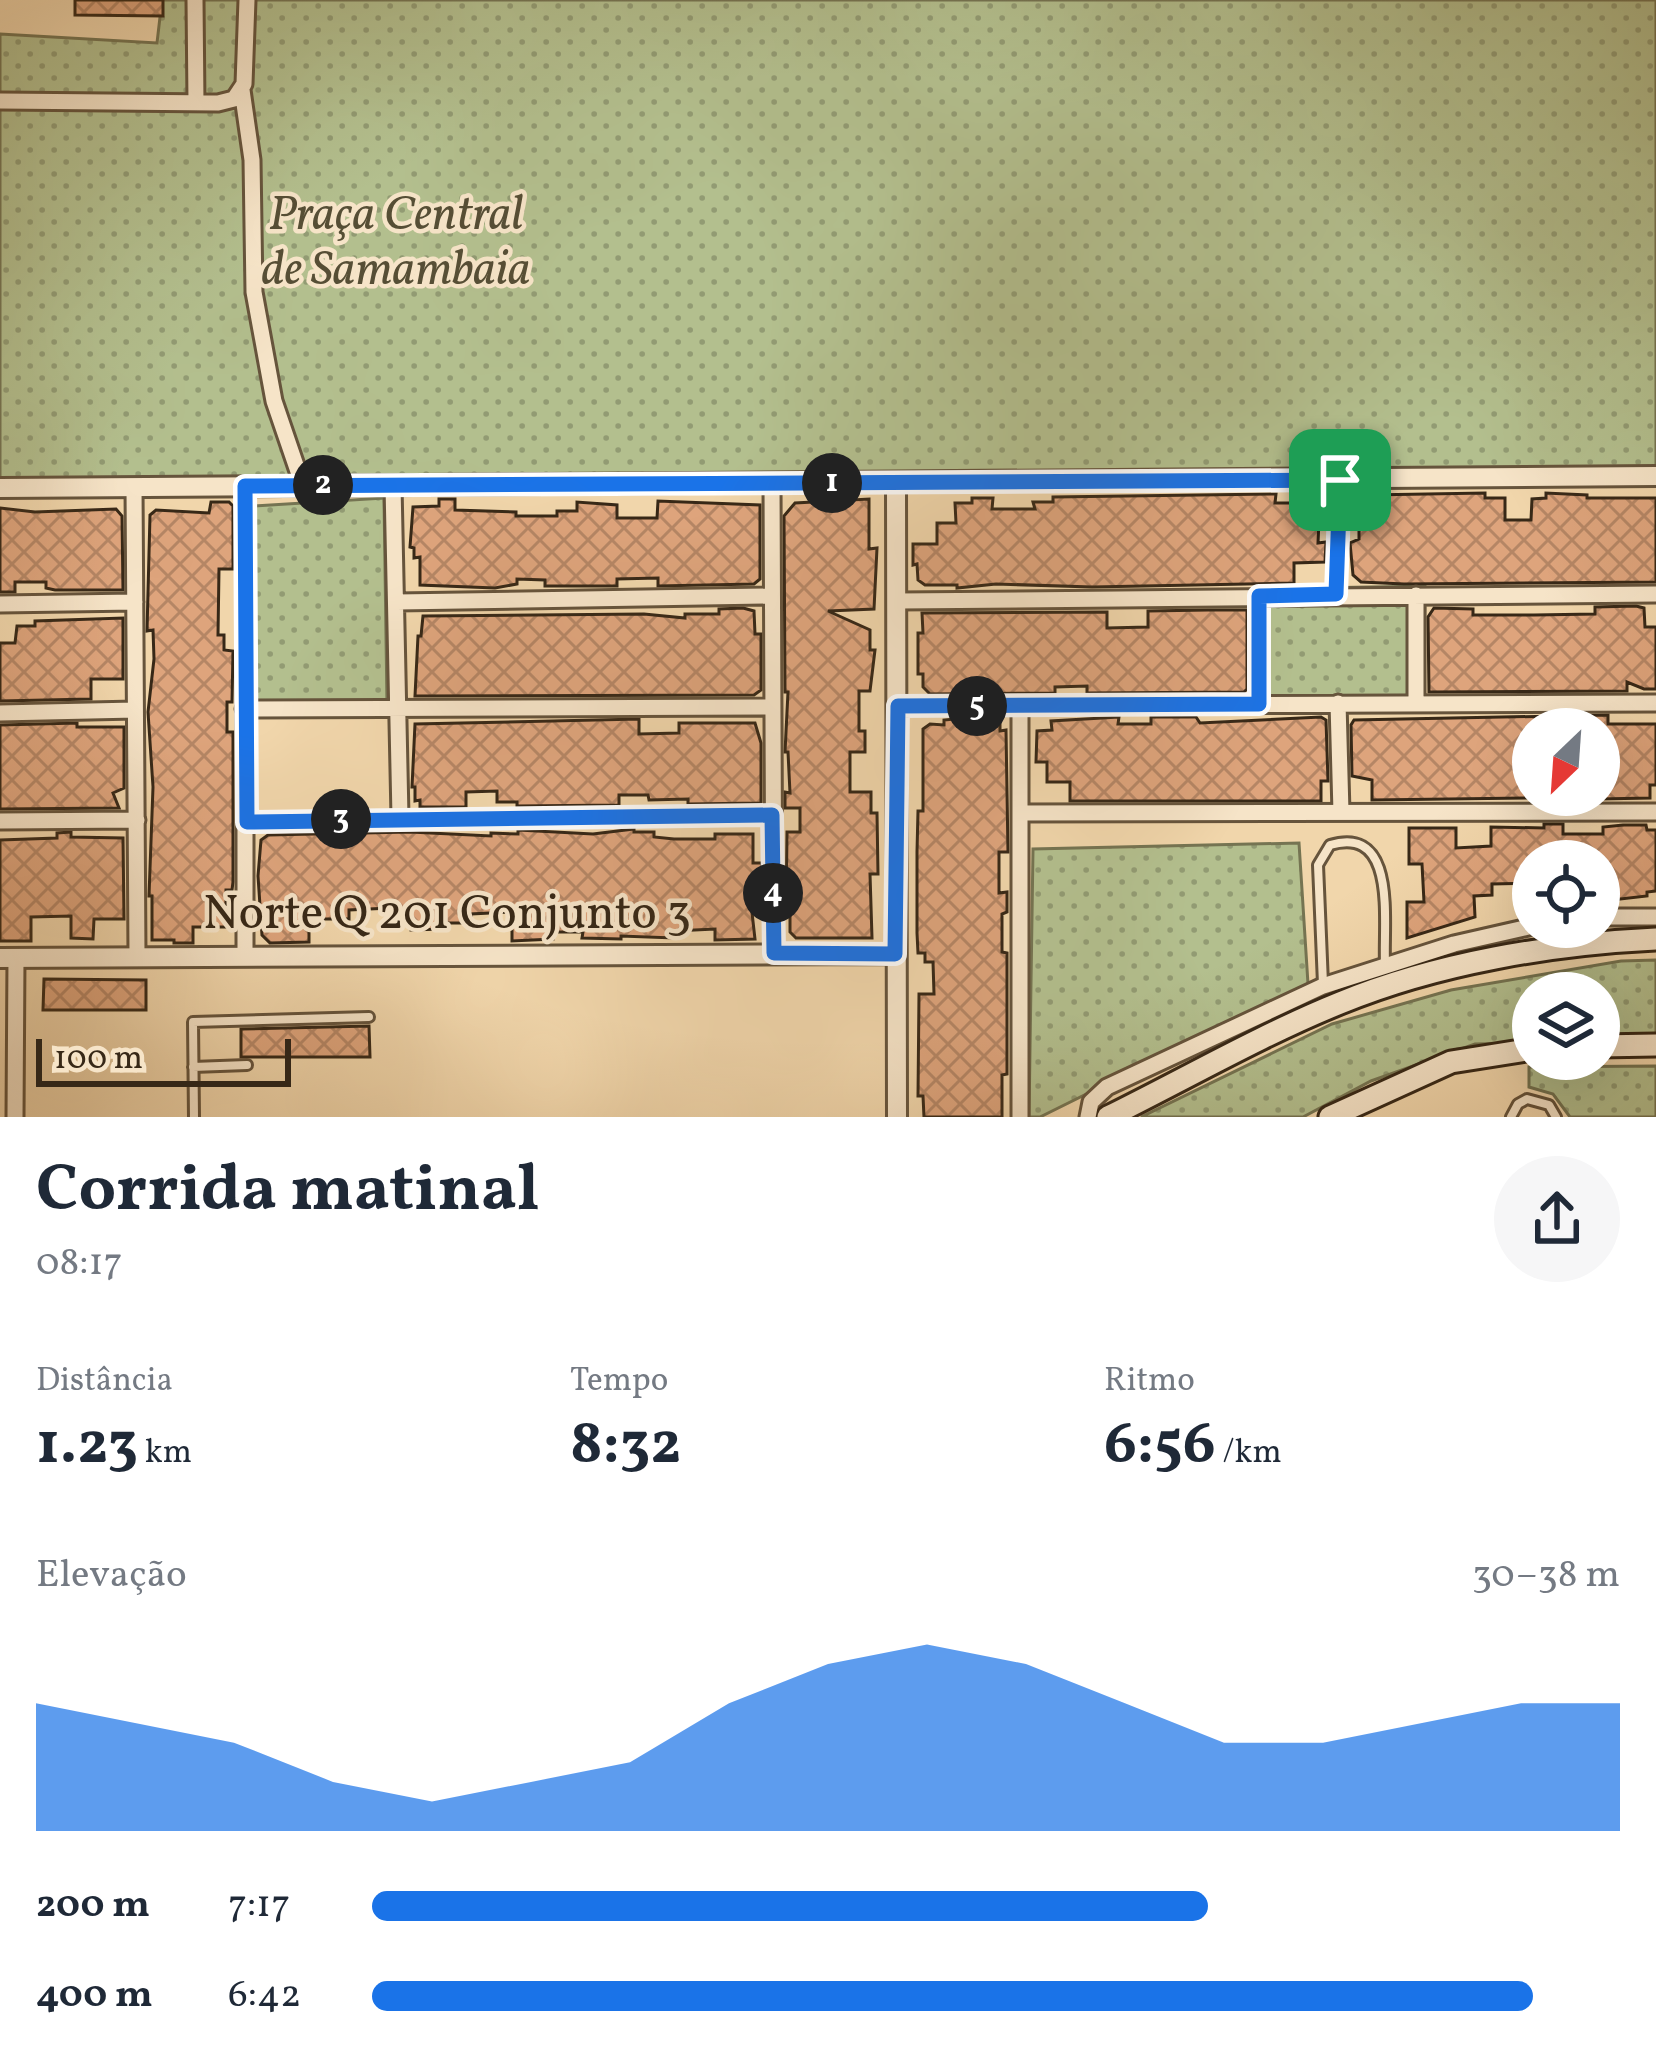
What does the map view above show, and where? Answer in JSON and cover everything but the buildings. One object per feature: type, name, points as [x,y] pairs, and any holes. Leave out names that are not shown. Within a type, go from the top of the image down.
[{"type":"main road","points":[[1108,1117],[1363,995],[1510,956],[1656,939]]},
{"type":"main road","points":[[1620,1046],[1656,1046]]},
{"type":"main road","points":[[1330,1117],[1451,1062],[1512,1052]]},
{"type":"street","points":[[195,0],[196,103]]},
{"type":"street","points":[[247,0],[242,90],[252,160],[254,292],[274,400],[303,486]]},
{"type":"street","points":[[0,100],[196,103],[234,99],[242,90]]},
{"type":"street","points":[[0,488],[1656,476]]},
{"type":"street","points":[[1336,594],[1340,480]]},
{"type":"street","points":[[896,483],[897,1117]]},
{"type":"street","points":[[772,484],[774,953]]},
{"type":"street","points":[[393,485],[400,818]]},
{"type":"street","points":[[245,486],[245,955]]},
{"type":"street","points":[[134,487],[137,955]]},
{"type":"street","points":[[899,601],[1656,594]]},
{"type":"street","points":[[1416,595],[1416,702]]},
{"type":"street","points":[[397,602],[772,596]]},
{"type":"street","points":[[1259,596],[1259,704]]},
{"type":"street","points":[[0,604],[135,602]]},
{"type":"street","points":[[898,706],[1656,703]]},
{"type":"street","points":[[1338,704],[1341,812]]},
{"type":"street","points":[[244,709],[772,706]]},
{"type":"street","points":[[1020,706],[1020,1117]]},
{"type":"street","points":[[0,713],[135,710]]},
{"type":"street","points":[[1020,813],[1656,812]]},
{"type":"street","points":[[247,822],[772,815]]},
{"type":"street","points":[[0,821],[136,820]]},
{"type":"street","points":[[1620,917],[1656,916]]},
{"type":"street","points":[[1088,1117],[1091,1102],[1107,1088],[1323,986],[1512,932]]},
{"type":"street","name":"Norte Q 201 Conjunto 3","points":[[8,958],[895,954]]},
{"type":"street","points":[[8,958],[15,1117]]},
{"type":"lane","points":[[1323,986],[1318,866],[1330,845],[1367,845],[1375,854],[1380,869],[1385,965]]},
{"type":"lane","points":[[194,1117],[193,1022],[369,1017]]},
{"type":"lane","points":[[193,1067],[247,1065]]},
{"type":"lane","points":[[1511,1117],[1527,1099],[1549,1105],[1556,1117]]},
{"type":"green space","name":"Praça Central de Samambaia","points":[[162,0],[1656,0],[1656,484],[0,491],[0,34],[157,43]]},
{"type":"green space","points":[[384,498],[387,703],[254,701],[254,506]]},
{"type":"green space","points":[[1425,586],[1424,708],[1252,714],[1254,589]]},
{"type":"green space","points":[[1299,843],[1308,984],[1040,1117],[1029,1117],[1033,849]]},
{"type":"green space","points":[[1656,960],[1656,1041],[1620,1042],[1620,972],[1557,972]]},
{"type":"green space","points":[[1512,980],[1512,1043],[1475,1044],[1371,1081],[1303,1117],[1141,1117],[1332,1024],[1451,990]]},
{"type":"green space","points":[[1620,1066],[1656,1066],[1656,1117],[1570,1117],[1553,1094],[1529,1087],[1529,1080],[1620,1080]]},
{"type":"route","points":[[1340,480],[1336,594],[1259,596],[1259,704],[898,706],[895,954],[774,953],[772,815],[247,822],[245,486],[1340,480]]}]
